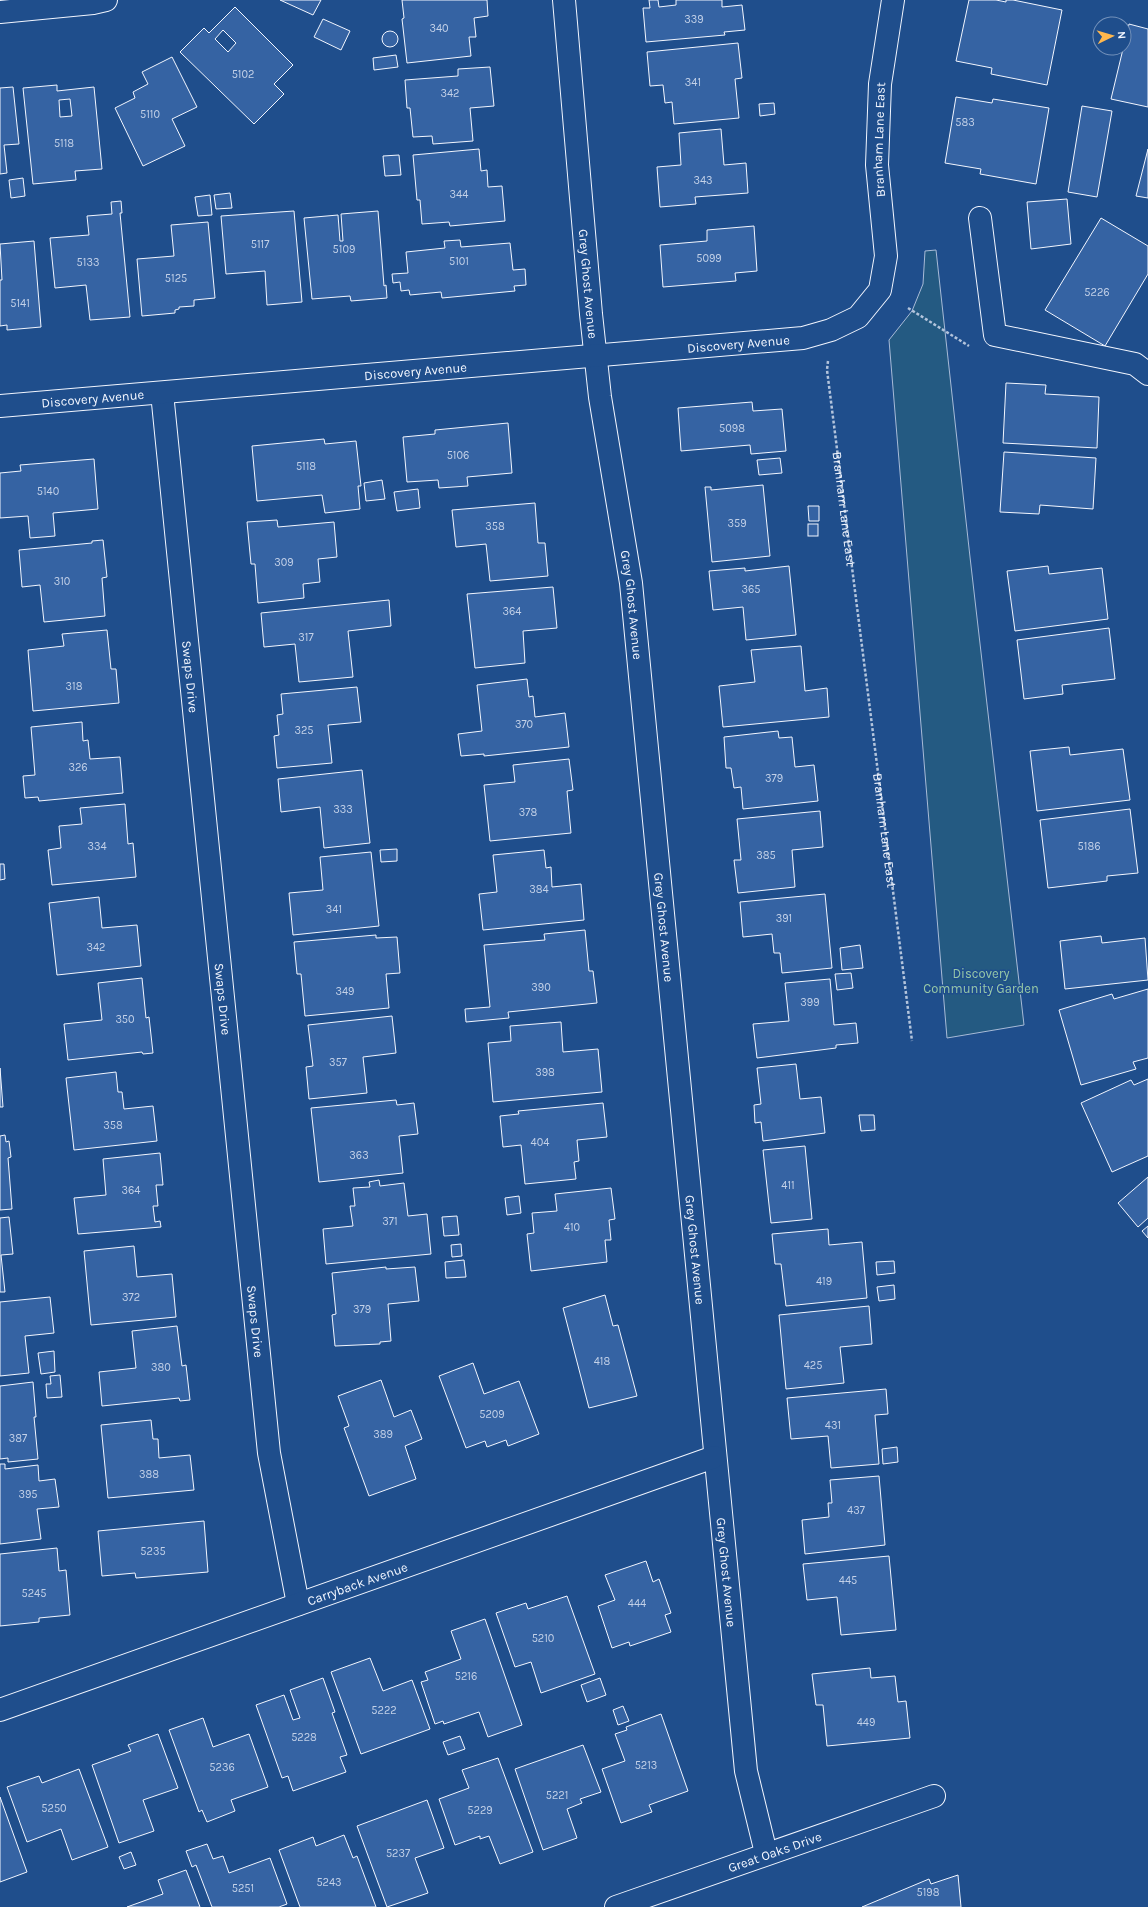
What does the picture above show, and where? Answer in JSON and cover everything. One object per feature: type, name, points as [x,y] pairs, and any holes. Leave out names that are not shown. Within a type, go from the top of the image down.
[{"type":"street","points":[[0,12],[93,3],[106,0]]},
{"type":"street","name":"Grey Ghost Avenue","points":[[564,0],[595,355],[600,397],[631,583],[714,1457],[746,1771],[766,1853]]},
{"type":"street","name":"Branham Lane East","points":[[831,330],[858,317],[880,290],[886,256],[877,165],[880,84],[893,0]]},
{"type":"street","points":[[980,218],[995,335],[1135,364],[1148,374]]},
{"type":"street","name":"Discovery Avenue","points":[[0,406],[802,338],[831,330]]},
{"type":"street","name":"Swaps Drive","points":[[162,393],[269,1453],[298,1604]]},
{"type":"street","name":"Carryback Avenue","points":[[0,1710],[714,1457]]},
{"type":"street","name":"Great Oaks Drive","points":[[616,1907],[766,1853],[934,1796]]},
{"type":"path","points":[[908,308],[973,349]]},
{"type":"path","name":"Branham Lane East","points":[[831,330],[828,370],[912,1041]]},
{"type":"green space","name":"Discovery Community Garden","points":[[936,250],[1024,1025],[947,1038],[889,340],[912,311],[923,284],[925,251]]},
{"type":"building","points":[[280,0],[321,0],[313,15]]},
{"type":"building","points":[[402,0],[487,0],[488,16],[474,18],[476,37],[469,37],[471,56],[407,63],[402,19],[404,18]]},
{"type":"building","points":[[649,0],[658,0],[659,7],[676,5],[676,0],[722,0],[722,7],[742,5],[745,30],[724,32],[725,35],[646,42],[643,8],[650,8]]},
{"type":"building","points":[[969,0],[996,0],[1006,2],[1006,0],[1013,0],[1062,10],[1047,85],[991,74],[992,68],[956,61]]},
{"type":"building","points":[[235,7],[293,65],[274,84],[284,94],[254,124],[180,52],[204,28],[209,33]],"holes":[[[223,30],[236,43],[228,52],[215,39]]]},
{"type":"building","points":[[323,19],[350,31],[341,50],[314,37]]},
{"type":"building","points":[[1132,25],[1148,29],[1148,107],[1111,99],[1121,56],[1132,56]]},
{"type":"building","points":[[387,31],[393,31],[398,36],[396,45],[393,47],[387,47],[382,42],[382,36]]},
{"type":"building","points":[[738,43],[742,78],[735,79],[739,118],[674,124],[672,102],[665,103],[663,85],[650,86],[647,52]]},
{"type":"building","points":[[396,55],[398,67],[374,70],[373,58]]},
{"type":"building","points":[[172,57],[197,107],[172,119],[185,146],[143,166],[115,108],[135,98],[133,92],[148,84],[142,72]]},
{"type":"building","points":[[490,67],[494,106],[470,108],[473,141],[433,144],[432,136],[413,137],[410,108],[407,108],[405,80],[458,76],[458,69]]},
{"type":"building","points":[[57,85],[57,91],[94,87],[102,169],[75,171],[76,180],[33,184],[23,88]],"holes":[[[70,99],[72,116],[60,117],[59,100]]]},
{"type":"building","points":[[13,87],[19,144],[4,145],[7,173],[0,174],[0,88]]},
{"type":"building","points":[[956,97],[992,103],[993,99],[1049,108],[1036,184],[980,174],[981,169],[945,163]]},
{"type":"building","points":[[774,103],[775,114],[760,116],[759,104]]},
{"type":"building","points":[[1082,106],[1112,111],[1097,197],[1068,192]]},
{"type":"building","points":[[721,129],[724,165],[746,163],[748,193],[695,197],[696,204],[660,207],[657,167],[681,165],[679,133]]},
{"type":"building","points":[[479,149],[481,171],[487,170],[488,187],[502,186],[505,221],[450,226],[449,222],[422,224],[420,200],[417,200],[413,155]]},
{"type":"building","points":[[1148,149],[1148,198],[1136,196]]},
{"type":"building","points":[[399,155],[401,175],[385,176],[383,156]]},
{"type":"building","points":[[23,178],[25,196],[11,198],[9,180]]},
{"type":"building","points":[[230,193],[232,208],[216,209],[214,195]]},
{"type":"building","points":[[210,195],[212,215],[198,216],[195,197]]},
{"type":"building","points":[[1067,199],[1071,244],[1031,249],[1027,202]]},
{"type":"building","points":[[121,201],[122,213],[120,213],[130,317],[90,320],[86,285],[55,288],[50,238],[89,235],[87,216],[112,214],[111,202]]},
{"type":"building","points":[[294,211],[302,302],[267,305],[265,271],[226,274],[221,216]]},
{"type":"building","points":[[378,211],[384,286],[386,285],[387,298],[351,301],[350,296],[312,299],[304,218],[338,215],[340,241],[343,241],[341,214]]},
{"type":"building","points":[[1101,218],[1148,246],[1148,274],[1105,346],[1045,310]]},
{"type":"building","points":[[208,222],[215,298],[194,300],[194,306],[179,307],[179,309],[175,310],[175,313],[142,316],[137,259],[174,256],[171,225]]},
{"type":"building","points":[[754,226],[757,271],[735,273],[736,281],[663,287],[660,245],[707,241],[707,230]]},
{"type":"building","points":[[460,240],[461,247],[510,243],[513,270],[525,269],[526,285],[514,286],[515,291],[442,298],[441,292],[410,295],[409,290],[401,291],[400,282],[393,283],[392,274],[408,273],[406,252],[445,248],[444,241]]},
{"type":"building","points":[[34,241],[41,327],[7,330],[7,325],[0,326],[0,280],[2,280],[0,244]]},
{"type":"building","points":[[1006,383],[1046,385],[1045,394],[1099,397],[1097,448],[1003,443]]},
{"type":"building","points":[[752,402],[753,411],[782,409],[786,451],[751,454],[750,445],[681,451],[678,408]]},
{"type":"building","points":[[508,423],[512,473],[467,477],[468,486],[439,488],[438,480],[407,482],[403,437],[435,434],[435,430]]},
{"type":"building","points":[[324,439],[325,444],[356,441],[361,486],[358,486],[360,509],[325,513],[322,495],[257,501],[252,446]]},
{"type":"building","points":[[1004,452],[1096,458],[1093,509],[1040,505],[1039,514],[1000,512]]},
{"type":"building","points":[[780,458],[782,473],[759,475],[757,460]]},
{"type":"building","points":[[94,459],[98,509],[53,513],[55,536],[30,538],[28,516],[0,518],[0,473],[21,471],[20,465]]},
{"type":"building","points":[[382,480],[385,499],[366,501],[364,483]]},
{"type":"building","points":[[763,485],[770,556],[712,562],[705,487],[711,487],[711,490]]},
{"type":"building","points":[[418,489],[420,508],[397,511],[394,492]]},
{"type":"building","points":[[535,503],[538,543],[545,543],[548,576],[490,581],[486,544],[456,547],[452,510]]},
{"type":"building","points":[[808,506],[819,506],[819,521],[809,521]]},
{"type":"building","points":[[277,520],[278,527],[334,522],[337,557],[318,559],[320,582],[303,584],[304,598],[258,603],[255,564],[251,564],[247,522]]},
{"type":"building","points":[[808,524],[818,524],[818,536],[808,536]]},
{"type":"building","points":[[103,540],[107,577],[102,578],[105,616],[44,622],[40,585],[22,587],[19,550],[92,543],[92,541]]},
{"type":"building","points":[[789,566],[796,635],[746,640],[743,607],[713,610],[709,571],[745,568],[745,571]]},
{"type":"building","points":[[1048,566],[1049,574],[1102,568],[1108,619],[1015,631],[1007,571]]},
{"type":"building","points":[[553,587],[557,628],[523,631],[525,663],[475,668],[467,594]]},
{"type":"building","points":[[389,600],[391,626],[348,631],[353,677],[299,682],[295,644],[264,647],[261,613]]},
{"type":"building","points":[[1109,628],[1115,679],[1062,685],[1063,694],[1024,699],[1017,640]]},
{"type":"building","points":[[107,630],[111,669],[116,669],[119,703],[33,711],[28,650],[64,646],[62,634]]},
{"type":"building","points":[[801,646],[805,691],[827,688],[829,717],[723,727],[719,686],[755,682],[751,650]]},
{"type":"building","points":[[527,679],[529,697],[533,696],[535,717],[565,713],[569,747],[484,756],[484,754],[461,756],[458,734],[482,731],[477,685]]},
{"type":"building","points":[[357,687],[361,722],[328,725],[332,763],[277,768],[274,736],[279,735],[277,715],[283,714],[281,694]]},
{"type":"building","points":[[82,722],[83,741],[88,740],[90,759],[120,757],[123,793],[39,801],[38,797],[25,798],[23,776],[35,775],[31,727]]},
{"type":"building","points":[[778,731],[779,738],[792,737],[795,767],[814,765],[818,801],[743,809],[741,787],[734,788],[731,768],[726,768],[724,737]]},
{"type":"building","points":[[1069,747],[1070,755],[1123,749],[1130,800],[1037,811],[1030,751]]},
{"type":"building","points":[[569,759],[573,790],[567,791],[571,833],[490,841],[484,785],[515,782],[513,765]]},
{"type":"building","points":[[362,770],[370,843],[324,848],[320,807],[281,812],[278,779]]},
{"type":"building","points":[[125,804],[128,844],[133,843],[136,877],[52,885],[48,850],[61,848],[59,826],[82,824],[80,808]]},
{"type":"building","points":[[1130,809],[1138,873],[1107,876],[1107,881],[1048,888],[1040,820]]},
{"type":"building","points":[[820,811],[823,847],[792,850],[795,887],[738,893],[734,860],[741,860],[737,819]]},
{"type":"building","points":[[397,849],[397,861],[381,862],[380,850]]},
{"type":"building","points":[[544,850],[546,868],[551,867],[552,887],[581,884],[584,920],[483,930],[479,894],[497,892],[493,855]]},
{"type":"building","points":[[371,852],[379,926],[293,935],[289,893],[323,890],[320,857]]},
{"type":"building","points":[[0,864],[4,864],[5,879],[0,880]]},
{"type":"building","points":[[825,894],[832,968],[782,973],[780,953],[774,953],[772,934],[743,937],[740,902]]},
{"type":"building","points":[[99,897],[102,928],[137,925],[141,966],[57,975],[49,903]]},
{"type":"building","points":[[585,930],[589,971],[593,971],[597,1003],[508,1012],[509,1018],[466,1022],[465,1009],[490,1007],[484,945],[545,940],[544,934]]},
{"type":"building","points":[[376,935],[376,938],[397,937],[400,973],[386,974],[389,1008],[305,1016],[301,974],[297,974],[294,942]]},
{"type":"building","points":[[1101,936],[1102,943],[1145,938],[1148,980],[1065,989],[1060,941]]},
{"type":"building","points":[[860,945],[863,968],[842,970],[840,948]]},
{"type":"building","points":[[851,973],[853,988],[837,990],[835,974]]},
{"type":"building","points":[[142,978],[146,1018],[149,1017],[153,1053],[143,1054],[142,1052],[68,1060],[64,1024],[102,1020],[98,983]]},
{"type":"building","points":[[830,979],[834,1025],[856,1023],[858,1043],[836,1045],[836,1048],[757,1058],[753,1024],[789,1021],[785,983]]},
{"type":"building","points":[[1148,989],[1148,1058],[1133,1062],[1136,1069],[1081,1085],[1059,1010],[1112,994],[1114,999]]},
{"type":"building","points":[[392,1016],[396,1053],[363,1057],[367,1093],[309,1099],[306,1067],[313,1066],[308,1025]]},
{"type":"building","points":[[561,1022],[563,1052],[598,1049],[602,1092],[493,1102],[488,1043],[511,1041],[510,1026]]},
{"type":"building","points":[[796,1064],[800,1099],[821,1097],[825,1133],[763,1141],[761,1122],[755,1123],[754,1105],[761,1104],[757,1068]]},
{"type":"building","points":[[0,1068],[3,1107],[0,1107]]},
{"type":"building","points":[[116,1072],[118,1092],[122,1092],[124,1109],[153,1106],[157,1141],[74,1150],[66,1078]]},
{"type":"building","points":[[1148,1079],[1148,1156],[1112,1172],[1081,1103],[1131,1080],[1134,1085]]},
{"type":"building","points":[[396,1100],[397,1105],[414,1103],[418,1134],[399,1136],[403,1173],[319,1182],[311,1108]]},
{"type":"building","points":[[603,1103],[607,1137],[577,1140],[579,1161],[574,1162],[576,1179],[525,1184],[521,1145],[503,1147],[500,1116],[519,1114],[518,1111]]},
{"type":"building","points":[[859,1115],[874,1115],[875,1130],[861,1131]]},
{"type":"building","points":[[5,1135],[6,1142],[9,1141],[11,1157],[8,1158],[12,1209],[0,1210],[0,1136]]},
{"type":"building","points":[[805,1146],[812,1219],[771,1223],[763,1150]]},
{"type":"building","points":[[160,1153],[163,1185],[156,1185],[158,1206],[153,1206],[155,1222],[160,1221],[161,1227],[78,1234],[74,1198],[106,1195],[103,1159]]},
{"type":"building","points":[[1148,1177],[1148,1218],[1138,1227],[1118,1203]]},
{"type":"building","points":[[379,1180],[380,1186],[404,1183],[408,1216],[427,1214],[431,1254],[326,1264],[323,1229],[353,1226],[350,1206],[355,1206],[353,1188],[370,1187],[369,1182]]},
{"type":"building","points":[[611,1188],[615,1219],[609,1220],[611,1240],[605,1240],[607,1262],[531,1271],[527,1234],[534,1233],[532,1213],[557,1211],[555,1194]]},
{"type":"building","points":[[519,1196],[521,1213],[507,1215],[505,1198]]},
{"type":"building","points":[[457,1216],[459,1235],[444,1236],[442,1217]]},
{"type":"building","points":[[9,1217],[13,1254],[1,1255],[5,1292],[0,1292],[0,1218]]},
{"type":"building","points":[[1148,1226],[1148,1238],[1142,1231]]},
{"type":"building","points":[[828,1229],[829,1245],[862,1242],[867,1298],[786,1306],[781,1264],[775,1264],[772,1234]]},
{"type":"building","points":[[461,1244],[462,1256],[452,1257],[451,1245]]},
{"type":"building","points":[[134,1246],[137,1277],[172,1274],[176,1317],[91,1325],[84,1251]]},
{"type":"building","points":[[464,1260],[466,1277],[446,1278],[445,1262]]},
{"type":"building","points":[[894,1261],[895,1273],[877,1275],[876,1262]]},
{"type":"building","points":[[386,1267],[386,1269],[415,1267],[419,1301],[388,1304],[391,1341],[380,1342],[380,1344],[335,1346],[332,1315],[336,1314],[332,1273]]},
{"type":"building","points":[[894,1285],[895,1299],[879,1301],[877,1287]]},
{"type":"building","points":[[605,1295],[613,1326],[618,1325],[637,1396],[589,1408],[563,1308]]},
{"type":"building","points":[[50,1297],[54,1333],[25,1336],[29,1373],[0,1376],[0,1302]]},
{"type":"building","points":[[869,1306],[872,1344],[840,1347],[844,1383],[786,1389],[779,1315]]},
{"type":"building","points":[[177,1326],[182,1366],[186,1365],[190,1400],[180,1401],[179,1398],[102,1406],[99,1372],[136,1368],[132,1331]]},
{"type":"building","points":[[54,1351],[55,1372],[41,1374],[38,1353]]},
{"type":"building","points":[[473,1363],[484,1394],[519,1381],[539,1434],[508,1446],[506,1440],[487,1447],[485,1441],[466,1448],[439,1376]]},
{"type":"building","points":[[60,1375],[62,1397],[47,1398],[46,1384],[51,1384],[50,1376]]},
{"type":"building","points":[[381,1380],[394,1417],[411,1410],[422,1439],[405,1446],[416,1479],[369,1496],[344,1428],[349,1426],[338,1396]]},
{"type":"building","points":[[33,1382],[36,1417],[34,1417],[38,1459],[8,1462],[8,1458],[0,1459],[0,1386]]},
{"type":"building","points":[[886,1389],[888,1414],[875,1415],[879,1464],[831,1468],[828,1436],[791,1439],[787,1398]]},
{"type":"building","points":[[151,1420],[153,1439],[158,1439],[159,1458],[190,1455],[194,1490],[108,1498],[101,1425]]},
{"type":"building","points":[[897,1447],[898,1462],[883,1464],[882,1449]]},
{"type":"building","points":[[0,1464],[5,1464],[5,1469],[38,1465],[39,1481],[55,1479],[59,1507],[37,1509],[41,1539],[0,1544]]},
{"type":"building","points":[[879,1476],[885,1545],[805,1554],[802,1520],[829,1517],[828,1503],[832,1503],[830,1480]]},
{"type":"building","points":[[204,1521],[208,1572],[136,1578],[135,1573],[102,1576],[98,1531]]},
{"type":"building","points":[[57,1548],[59,1571],[66,1570],[70,1615],[39,1618],[39,1622],[0,1626],[0,1554]]},
{"type":"building","points":[[889,1556],[896,1630],[841,1635],[837,1597],[807,1600],[803,1564]]},
{"type":"building","points":[[646,1561],[653,1582],[659,1579],[671,1613],[665,1615],[671,1632],[630,1646],[629,1642],[612,1648],[598,1606],[615,1600],[605,1575]]},
{"type":"building","points":[[567,1596],[595,1674],[541,1693],[531,1662],[515,1667],[496,1613],[526,1603],[528,1609]]},
{"type":"building","points":[[485,1619],[522,1725],[488,1737],[479,1712],[444,1724],[443,1721],[435,1724],[421,1682],[428,1680],[425,1672],[461,1659],[451,1631]]},
{"type":"building","points":[[370,1658],[383,1691],[412,1680],[430,1729],[361,1754],[331,1672]]},
{"type":"building","points":[[870,1668],[871,1678],[895,1676],[898,1702],[906,1701],[910,1738],[827,1746],[823,1705],[816,1705],[812,1674]]},
{"type":"building","points":[[323,1678],[335,1712],[332,1713],[347,1755],[340,1757],[346,1772],[293,1791],[288,1776],[282,1778],[256,1705],[284,1695],[293,1720],[300,1718],[290,1690]]},
{"type":"building","points":[[600,1678],[606,1695],[587,1702],[581,1685]]},
{"type":"building","points":[[623,1706],[629,1721],[618,1725],[613,1710]]},
{"type":"building","points":[[661,1714],[688,1791],[649,1805],[652,1812],[621,1823],[602,1769],[625,1761],[615,1734],[627,1730],[626,1727]]},
{"type":"building","points":[[203,1718],[213,1747],[249,1734],[268,1787],[231,1800],[235,1811],[207,1822],[202,1810],[199,1812],[169,1730]]},
{"type":"building","points":[[158,1734],[178,1788],[143,1800],[154,1831],[119,1843],[92,1765],[131,1751],[128,1745]]},
{"type":"building","points":[[460,1736],[465,1749],[448,1755],[443,1742]]},
{"type":"building","points":[[583,1745],[601,1792],[580,1799],[582,1803],[567,1809],[577,1838],[543,1850],[515,1769]]},
{"type":"building","points":[[498,1758],[533,1852],[500,1864],[489,1836],[480,1839],[480,1836],[455,1845],[439,1799],[469,1788],[462,1770]]},
{"type":"building","points":[[79,1769],[108,1847],[72,1860],[61,1829],[27,1842],[7,1787],[39,1776],[42,1783]]},
{"type":"building","points":[[0,1797],[27,1872],[0,1882]]},
{"type":"building","points":[[427,1800],[444,1848],[415,1858],[428,1893],[387,1907],[357,1826]]},
{"type":"building","points":[[344,1835],[353,1858],[357,1856],[376,1907],[300,1907],[279,1850],[313,1837],[316,1846]]},
{"type":"building","points":[[207,1844],[213,1859],[223,1856],[229,1873],[270,1858],[287,1904],[279,1907],[212,1907],[196,1865],[192,1867],[186,1851]]},
{"type":"building","points":[[131,1852],[136,1865],[124,1869],[119,1857]]},
{"type":"building","points":[[186,1870],[200,1907],[127,1907],[163,1894],[158,1880]]},
{"type":"building","points":[[958,1875],[961,1907],[862,1907],[929,1879],[931,1884]]}]
